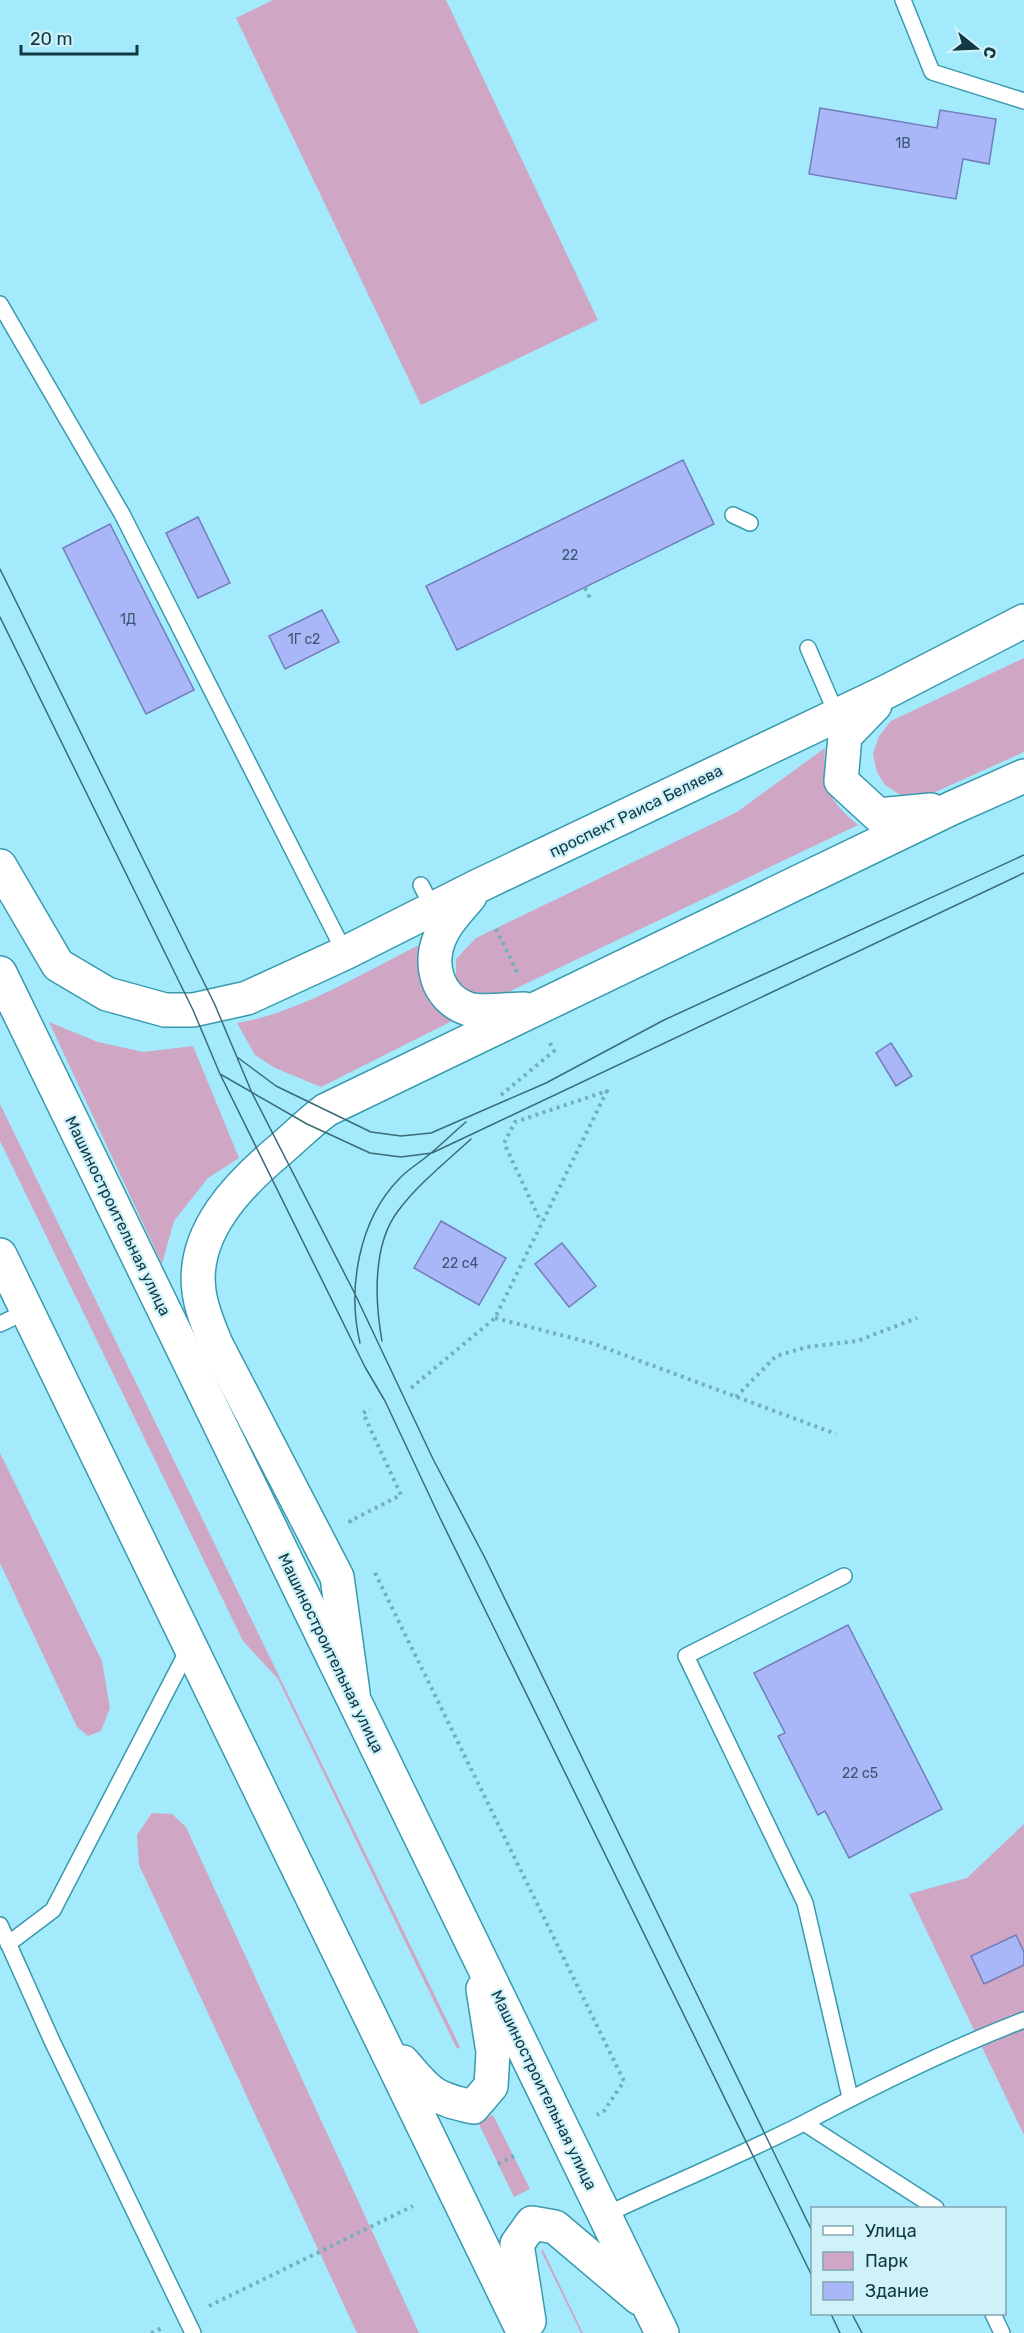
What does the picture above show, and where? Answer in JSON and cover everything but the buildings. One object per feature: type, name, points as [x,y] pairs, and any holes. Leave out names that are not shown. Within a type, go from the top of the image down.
[{"type":"main road","name":"проспект Раиса Беляева","points":[[0,866],[58,964],[107,994],[165,1010],[193,1010],[247,998],[345,953],[427,897],[476,887],[888,691],[1024,621]]},
{"type":"main road","points":[[888,691],[845,736],[841,781],[878,815],[951,808]]},
{"type":"main road","points":[[354,1701],[337,1577],[216,1344],[205,1316],[199,1290],[200,1265],[205,1240],[229,1199],[265,1161],[326,1110],[540,1021],[951,808],[1021,784]]},
{"type":"main road","points":[[476,887],[441,933],[436,955],[436,978],[446,997],[470,1009],[540,1021]]},
{"type":"main road","name":"Машиностроительная улица","points":[[0,974],[656,2320]]},
{"type":"main road","points":[[0,1255],[14,1317],[190,1646],[524,2333]]},
{"type":"main road","points":[[376,2028],[425,2089],[445,2101],[473,2108],[491,2086],[494,2052],[477,1953]]},
{"type":"main road","points":[[531,2333],[517,2244],[532,2223],[555,2227],[656,2320]]},
{"type":"lane","points":[[903,0],[932,72],[1024,101]]},
{"type":"lane","points":[[0,304],[122,514],[345,953]]},
{"type":"lane","points":[[733,515],[750,523]]},
{"type":"lane","points":[[808,648],[837,715]]},
{"type":"lane","points":[[844,1576],[686,1656],[805,1903],[850,2097]]},
{"type":"lane","points":[[8,1944],[52,1910],[190,1646]]},
{"type":"lane","points":[[0,1925],[52,2041],[194,2333]]},
{"type":"lane","points":[[605,2215],[804,2122],[850,2097],[978,2038],[1024,2020]]},
{"type":"lane","points":[[804,2122],[934,2207]]},
{"type":"lane","points":[[994,2315],[1002,2333]]},
{"type":"path","points":[[585,588],[591,600]]},
{"type":"path","points":[[496,928],[519,976]]},
{"type":"path","points":[[501,1095],[554,1052],[540,1021]]},
{"type":"path","points":[[411,1388],[495,1318],[607,1090],[515,1122],[507,1136],[504,1143],[541,1222]]},
{"type":"path","points":[[495,1318],[592,1343],[836,1434]]},
{"type":"path","points":[[736,1397],[776,1356],[807,1347],[857,1341],[918,1318]]},
{"type":"path","points":[[355,1531],[350,1521],[401,1495],[363,1413],[370,1409]]},
{"type":"path","points":[[370,1563],[624,2081],[604,2111],[590,2118]]},
{"type":"path","points":[[498,2164],[514,2156]]},
{"type":"path","points":[[269,2276],[413,2206]]},
{"type":"green space","points":[[273,0],[446,0],[598,320],[421,405],[236,18]]},
{"type":"green space","points":[[1024,658],[1024,752],[922,798],[902,796],[885,785],[877,772],[873,754],[879,736],[891,721]]},
{"type":"green space","points":[[825,748],[825,773],[830,791],[840,808],[858,825],[498,997],[472,996],[456,981],[456,959],[476,938],[737,812]]},
{"type":"green space","points":[[423,943],[421,979],[423,988],[433,1004],[454,1020],[321,1087],[275,1068],[255,1055],[237,1023],[260,1018],[308,1001]]},
{"type":"green space","points":[[49,1022],[98,1042],[143,1052],[193,1046],[239,1158],[208,1178],[174,1221],[162,1264]]},
{"type":"green space","points":[[0,1104],[460,2047],[457,2049],[278,1679],[243,1641],[0,1141]]},
{"type":"green space","points":[[0,1453],[102,1661],[110,1708],[101,1731],[88,1736],[77,1727],[0,1563]]},
{"type":"green space","points":[[152,1813],[172,1814],[186,1827],[419,2333],[357,2333],[139,1865],[137,1835]]},
{"type":"green space","points":[[1024,1824],[1024,2135],[909,1894],[967,1878]]},
{"type":"green space","points":[[493,2115],[530,2189],[514,2197],[478,2122]]},
{"type":"green space","points":[[543,2250],[583,2333],[541,2251]]},
{"type":"tram line","points":[[0,569],[215,1005],[252,1093],[355,1294],[433,1459],[485,1558],[811,2229]]},
{"type":"tram line","points":[[0,617],[193,1010],[220,1074],[365,1367],[385,1401],[440,1518],[811,2274]]},
{"type":"tram line","points":[[237,1057],[276,1086],[371,1132],[401,1136],[431,1133],[546,1083],[664,1020],[1024,855]]},
{"type":"tram line","points":[[220,1074],[307,1124],[370,1153],[401,1157],[432,1153],[1024,873]]},
{"type":"tram line","points":[[360,1343],[356,1322],[356,1278],[366,1234],[374,1214],[385,1196],[403,1175],[466,1122]]},
{"type":"tram line","points":[[382,1341],[378,1309],[378,1274],[384,1240],[390,1225],[414,1192],[471,1139]]},
{"type":"tram line","points":[[831,2315],[840,2333]]},
{"type":"tram line","points":[[853,2315],[862,2333]]}]
